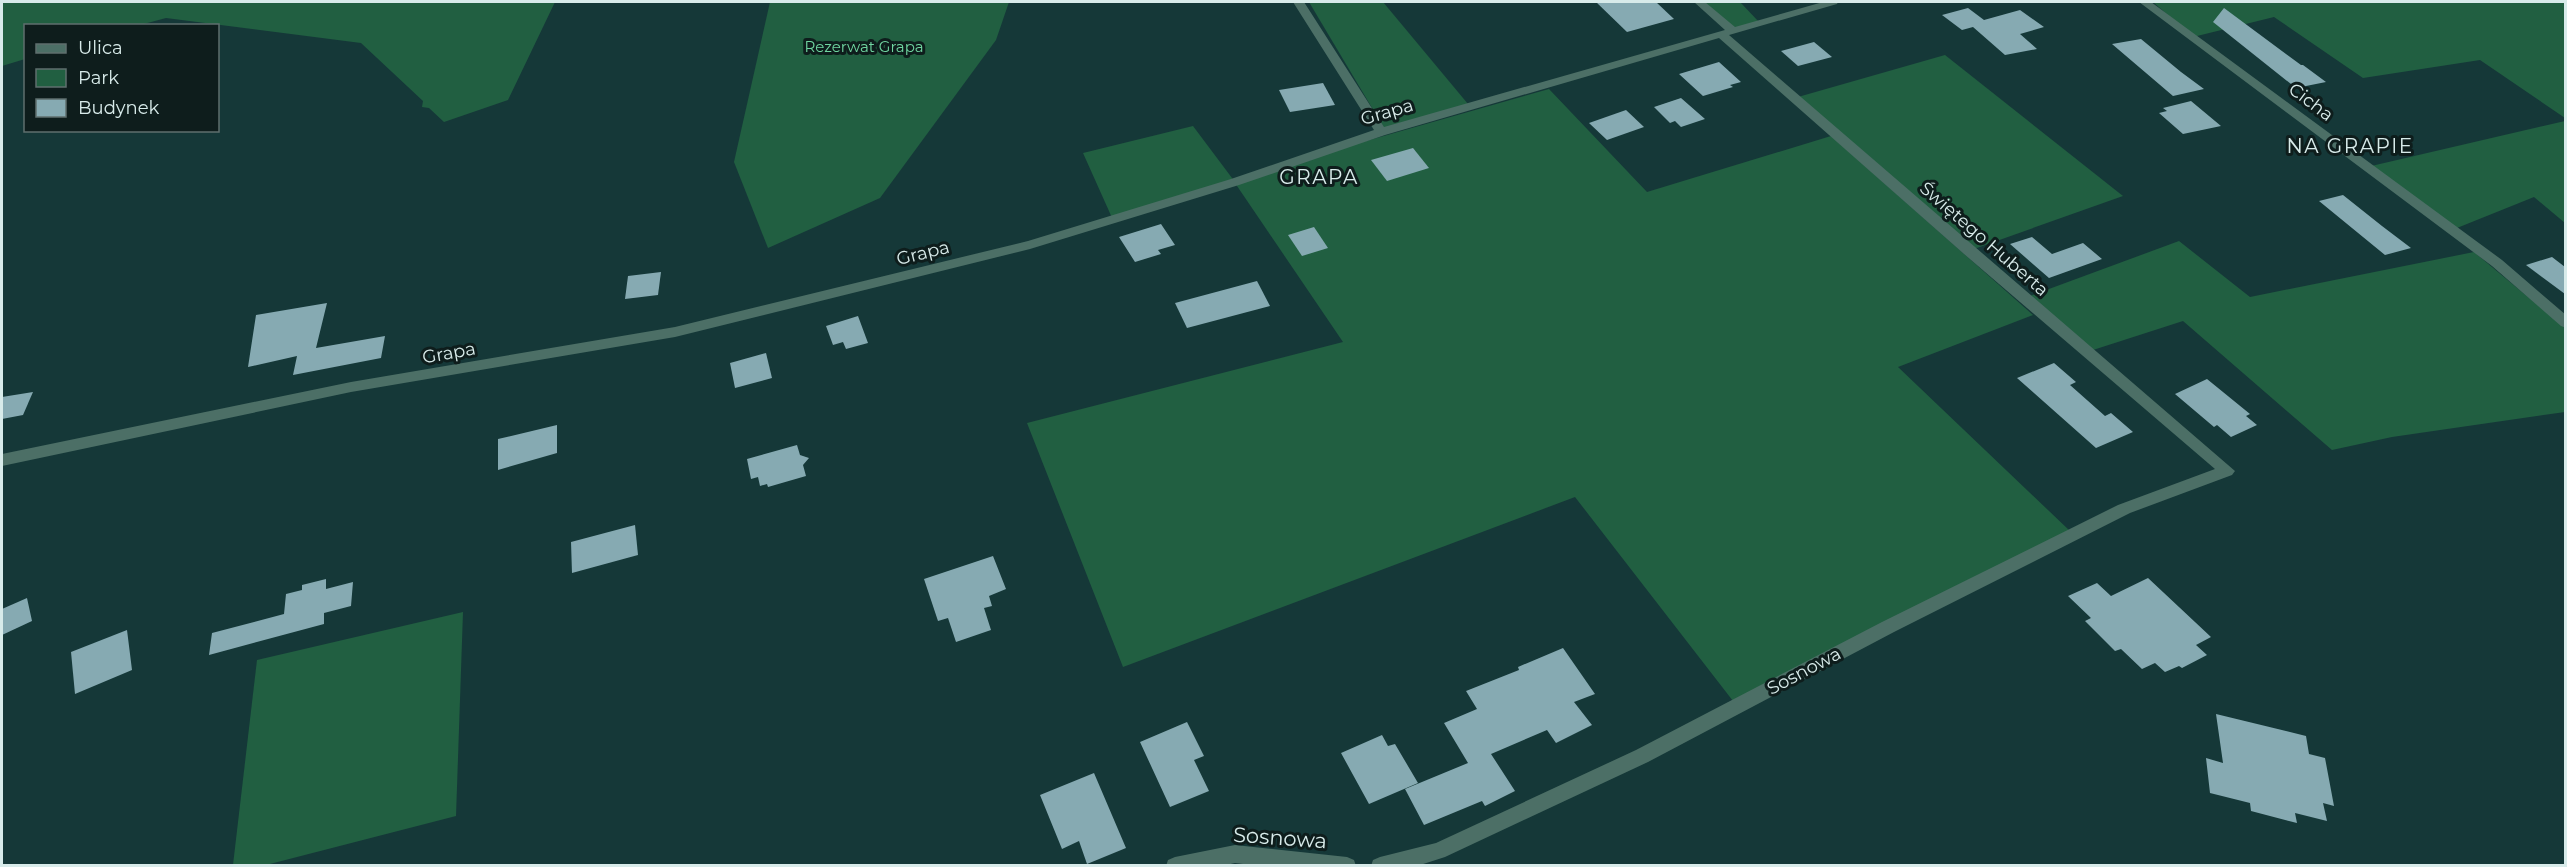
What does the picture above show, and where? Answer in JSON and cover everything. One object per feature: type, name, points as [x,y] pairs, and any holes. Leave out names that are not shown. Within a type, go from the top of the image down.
[{"type":"street","points":[[1299,2],[1381,132]]},
{"type":"street","name":"Świętego Huberta","points":[[1699,2],[1726,31],[1969,251],[2227,471]]},
{"type":"street","name":"Grapa","points":[[2,460],[351,387],[675,332],[1030,245],[1235,182],[1381,132],[1833,2]]},
{"type":"street","name":"Cicha","points":[[2145,2],[2497,263],[2565,323]]},
{"type":"street","name":"Sosnowa","points":[[1380,866],[1438,851],[1642,756],[1895,624],[2124,509],[2227,471]]},
{"type":"street","name":"Sosnowa","points":[[1174,866],[1235,854],[1347,866]]},
{"type":"green space","points":[[2,2],[555,2],[508,100],[444,122],[429,108],[422,107],[423,101],[361,43],[219,24],[166,18],[144,24],[24,24],[24,59],[2,66]]},
{"type":"green space","name":"Rezerwat Grapa","points":[[770,2],[1009,2],[996,40],[880,198],[768,248],[734,162]]},
{"type":"green space","points":[[1309,2],[1383,2],[1468,104],[1384,128]]},
{"type":"green space","points":[[1699,2],[1740,2],[1759,22],[1732,30]]},
{"type":"green space","points":[[2153,2],[2565,2],[2565,118],[2480,60],[2363,78],[2274,17],[2193,37]]},
{"type":"green space","points":[[1945,55],[2123,196],[1974,249],[1798,97]]},
{"type":"green space","points":[[1549,89],[1647,192],[1831,136],[2033,315],[1898,367],[2070,531],[1733,701],[1575,497],[1123,667],[1027,423],[1343,342],[1235,183],[1113,220],[1083,153],[1193,126],[1235,182],[1331,151]]},
{"type":"green space","points":[[2565,121],[2565,223],[2534,197],[2452,230],[2367,167]]},
{"type":"green space","points":[[2179,241],[2250,297],[2474,252],[2565,328],[2565,412],[2392,437],[2332,450],[2183,321],[2093,350],[2030,296]]},
{"type":"green space","points":[[463,612],[456,816],[266,865],[233,865],[257,660]]},
{"type":"building","points":[[1596,2],[1656,2],[1674,19],[1627,32]]},
{"type":"building","points":[[1968,8],[1984,20],[2020,10],[2044,27],[2020,34],[2037,49],[2005,55],[1973,27],[1962,30],[1942,15]]},
{"type":"building","points":[[2224,8],[2326,82],[2296,88],[2213,22]]},
{"type":"building","points":[[2141,39],[2204,89],[2173,96],[2112,44]]},
{"type":"building","points":[[1814,42],[1832,57],[1798,66],[1781,51]]},
{"type":"building","points":[[1719,62],[1741,82],[1730,85],[1733,87],[1703,96],[1679,74]]},
{"type":"building","points":[[1323,83],[1335,105],[1290,112],[1279,90]]},
{"type":"building","points":[[1681,98],[1705,119],[1681,127],[1675,121],[1670,123],[1654,107]]},
{"type":"building","points":[[2191,101],[2221,126],[2183,134],[2159,113],[2167,111],[2163,108]]},
{"type":"building","points":[[1626,110],[1644,127],[1607,140],[1589,123]]},
{"type":"building","points":[[1413,148],[1429,168],[1387,181],[1371,160]]},
{"type":"building","points":[[2343,195],[2411,248],[2385,255],[2319,201]]},
{"type":"building","points":[[1161,224],[1175,245],[1158,250],[1161,254],[1135,262],[1119,237]]},
{"type":"building","points":[[1314,227],[1328,248],[1302,256],[1288,235]]},
{"type":"building","points":[[2032,237],[2052,254],[2083,243],[2102,259],[2049,278],[2010,244]]},
{"type":"building","points":[[2552,257],[2565,267],[2565,294],[2526,265]]},
{"type":"building","points":[[661,272],[658,295],[625,299],[628,276]]},
{"type":"building","points":[[1257,281],[1270,306],[1187,328],[1175,303]]},
{"type":"building","points":[[327,303],[316,348],[385,336],[381,358],[293,375],[297,356],[248,367],[256,315]]},
{"type":"building","points":[[858,316],[868,343],[846,349],[843,342],[833,345],[826,326]]},
{"type":"building","points":[[766,353],[772,378],[735,388],[730,363]]},
{"type":"building","points":[[2054,363],[2076,382],[2070,385],[2105,416],[2111,413],[2133,432],[2096,448],[2017,378]]},
{"type":"building","points":[[2207,379],[2250,414],[2246,416],[2257,425],[2231,437],[2217,425],[2214,427],[2175,394]]},
{"type":"building","points":[[33,392],[23,415],[2,419],[2,397]]},
{"type":"building","points":[[557,425],[557,453],[498,470],[498,439]]},
{"type":"building","points":[[797,445],[800,455],[809,458],[803,465],[806,476],[768,487],[767,484],[760,486],[758,477],[751,479],[747,459]]},
{"type":"building","points":[[635,525],[638,555],[572,573],[571,542]]},
{"type":"building","points":[[993,556],[1006,589],[989,596],[992,606],[984,608],[991,630],[956,642],[948,618],[938,621],[924,579]]},
{"type":"building","points":[[2148,578],[2211,637],[2196,645],[2207,655],[2182,668],[2179,666],[2165,672],[2155,663],[2142,669],[2121,649],[2115,651],[2085,621],[2091,618],[2068,596],[2097,583],[2111,596]]},
{"type":"building","points":[[326,579],[326,589],[353,582],[351,606],[324,613],[324,624],[209,655],[212,633],[284,614],[286,594],[302,590],[302,585]]},
{"type":"building","points":[[27,598],[32,621],[2,635],[2,609]]},
{"type":"building","points":[[127,630],[132,670],[75,694],[71,652]]},
{"type":"building","points":[[1563,648],[1595,694],[1574,702],[1592,725],[1556,743],[1547,730],[1491,754],[1515,791],[1485,806],[1482,801],[1424,825],[1405,789],[1468,763],[1444,723],[1477,709],[1466,691],[1519,670],[1518,667]]},
{"type":"building","points":[[2216,714],[2306,736],[2309,754],[2325,758],[2334,806],[2323,803],[2327,821],[2295,813],[2297,823],[2251,811],[2250,803],[2210,793],[2206,758],[2223,763]]},
{"type":"building","points":[[1187,722],[1204,756],[1194,760],[1209,791],[1170,807],[1140,742]]},
{"type":"building","points":[[1382,735],[1388,746],[1395,744],[1418,783],[1369,804],[1341,753]]},
{"type":"building","points":[[1094,773],[1126,848],[1087,864],[1079,841],[1062,849],[1040,795]]},
{"type":"district","name":"NA GRAPIE","points":[[2350,146]]},
{"type":"district","name":"GRAPA","points":[[1319,177]]}]
